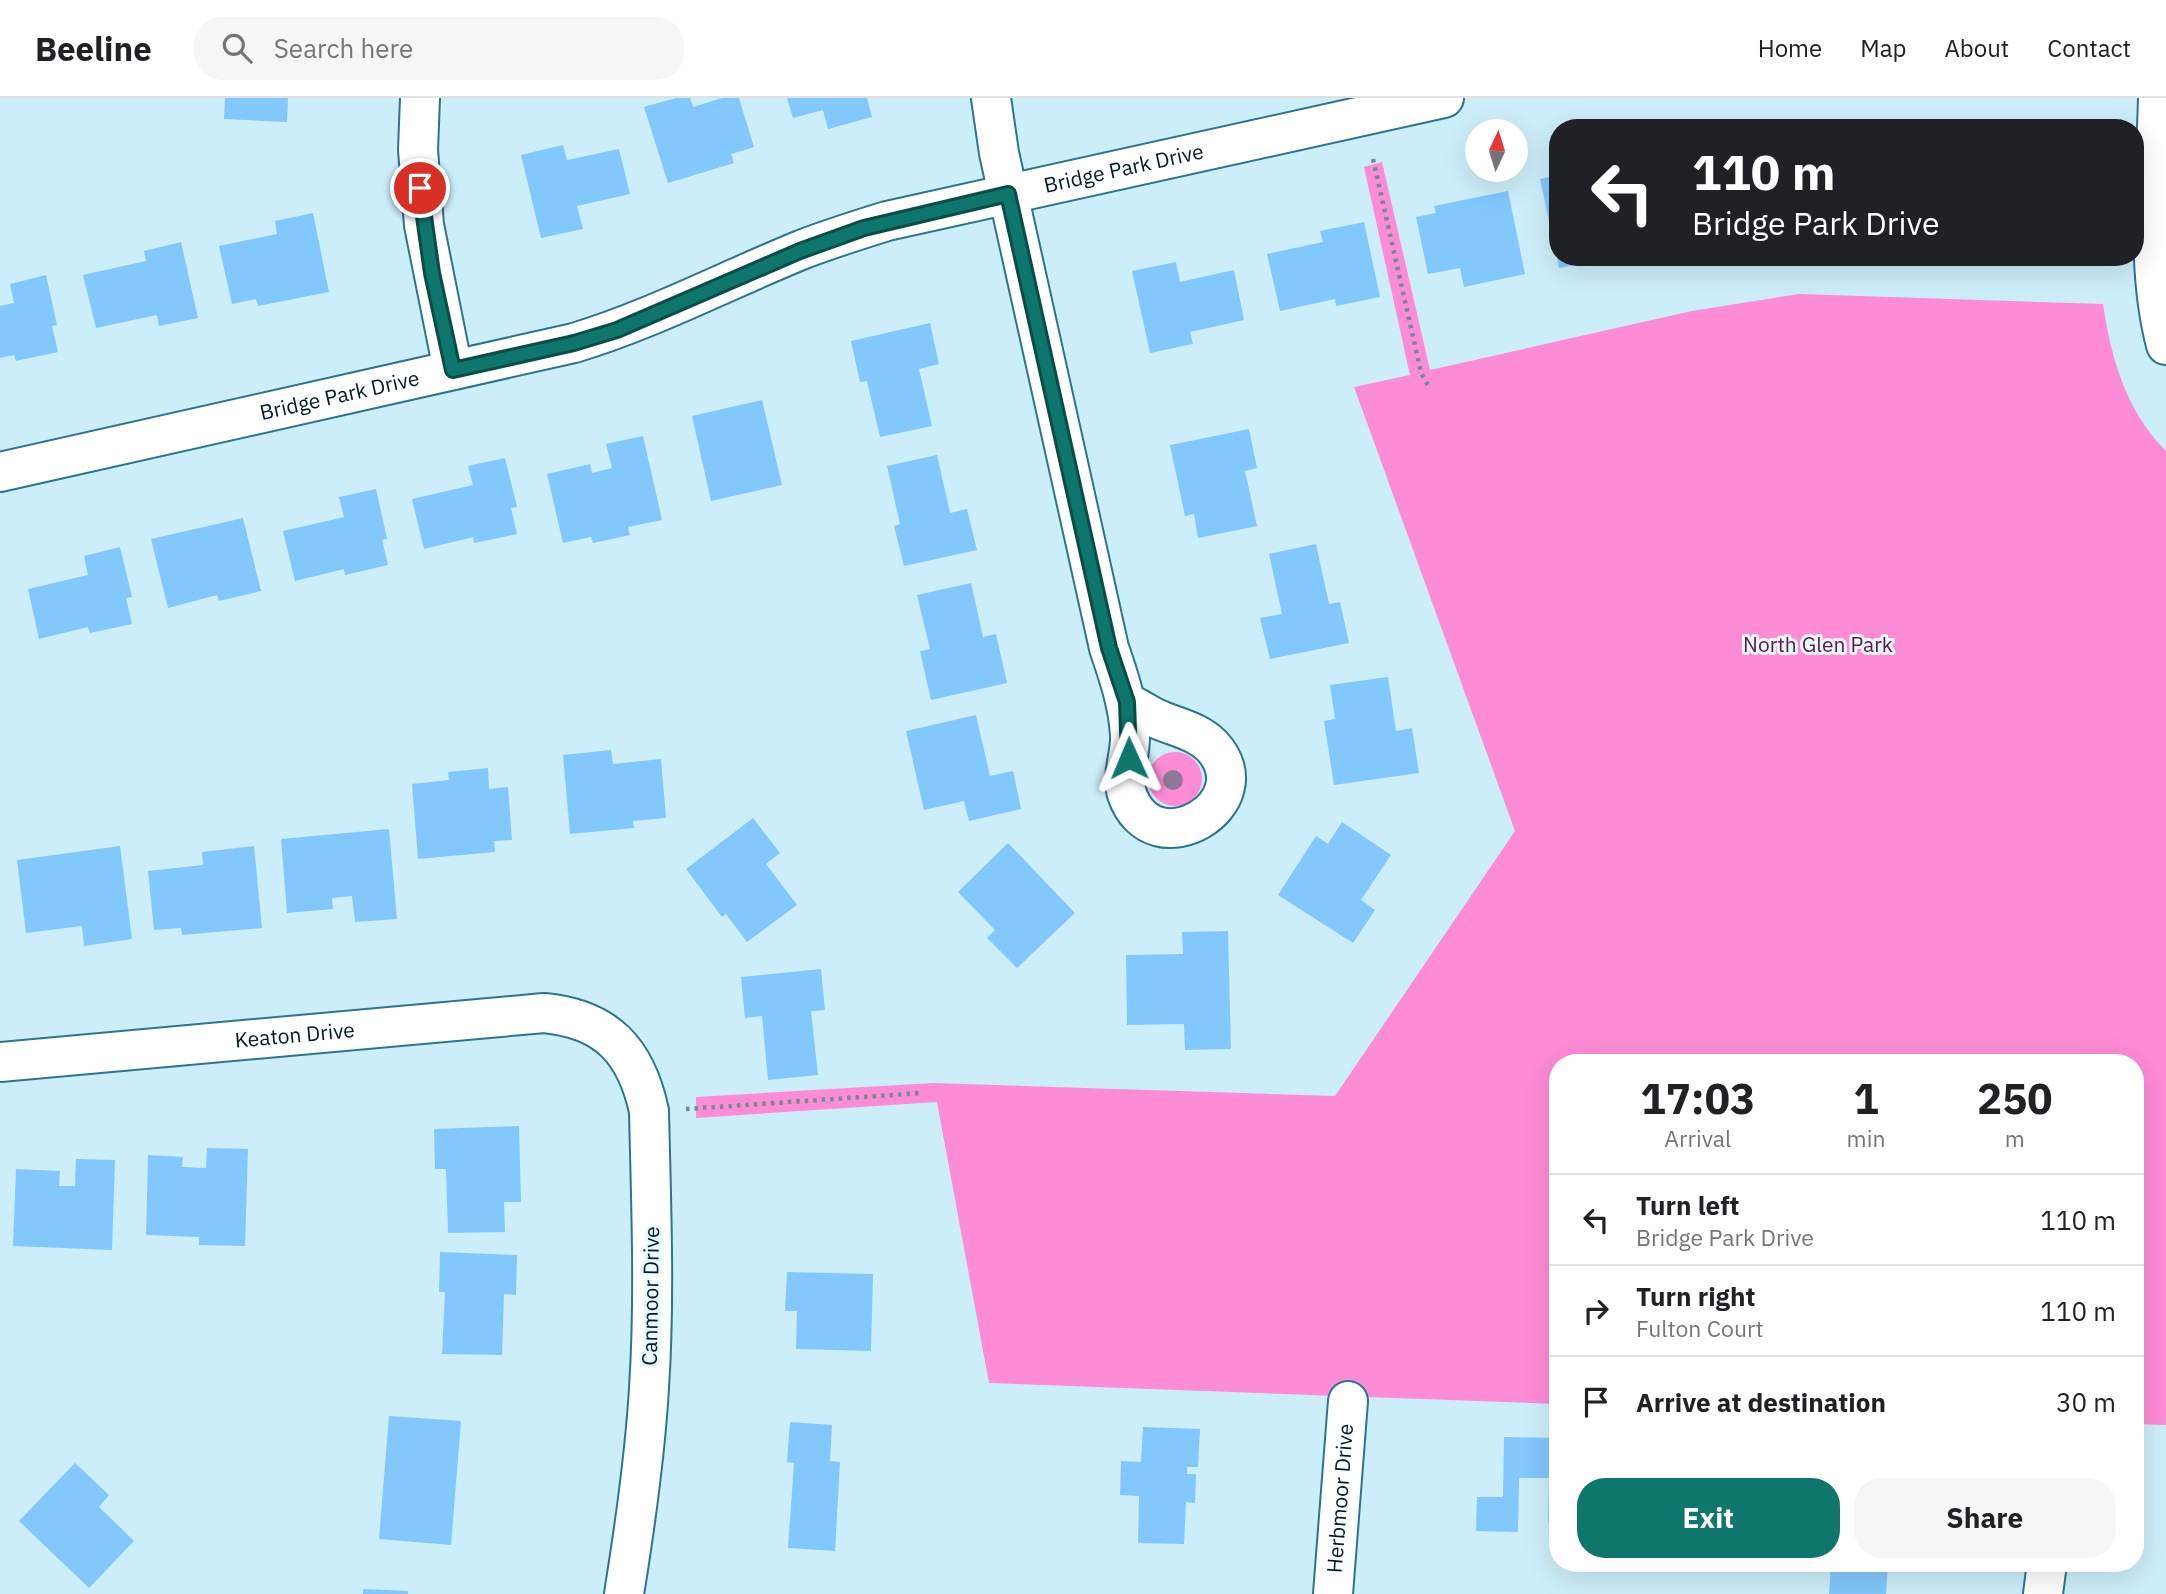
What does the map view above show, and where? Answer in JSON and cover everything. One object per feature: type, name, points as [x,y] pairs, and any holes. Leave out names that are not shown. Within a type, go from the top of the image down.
[{"type":"street","points":[[420,98],[418,150],[424,225],[453,370]]},
{"type":"street","points":[[990,98],[1008,194],[1109,648],[1127,702]]},
{"type":"street","name":"Bridge Park Drive","points":[[0,472],[574,343],[617,330],[800,251],[887,221],[1444,98]]},
{"type":"street","points":[[2158,98],[2154,282],[2166,345]]},
{"type":"street","name":"Keaton Drive","points":[[0,1062],[544,1013],[567,1015],[587,1021]]},
{"type":"street","name":"Canmoor Drive","points":[[587,1021],[624,1049],[644,1085],[649,1111],[652,1274],[650,1384],[638,1508],[624,1594]]},
{"type":"street","name":"Herbmoor Drive","points":[[1333,1594],[1348,1401]]},
{"type":"street","points":[[2043,1594],[2046,1572]]},
{"type":"path","points":[[1373,159],[1421,373],[1428,385]]},
{"type":"path","points":[[682,1109],[922,1093]]},
{"type":"green space","name":"North Glen Park","points":[[1382,162],[1430,370],[1692,311],[1799,294],[2103,304],[2122,383],[2140,419],[2166,451],[2166,1425],[2144,1424],[2144,1054],[1549,1054],[1549,1404],[989,1383],[937,1102],[696,1118],[696,1097],[933,1083],[1335,1096],[1515,831],[1354,387],[1410,375],[1364,167]]},
{"type":"green space","points":[[1175,752],[1194,760],[1202,779],[1194,798],[1175,806],[1156,798],[1148,779],[1156,760]]},
{"type":"building","points":[[225,98],[288,98],[287,122],[224,119]]},
{"type":"building","points":[[676,98],[690,98],[693,107],[722,98],[739,98],[754,147],[731,154],[734,163],[668,183],[644,107]]},
{"type":"building","points":[[787,98],[867,98],[872,117],[828,129],[823,110],[793,118]]},
{"type":"building","points":[[563,145],[567,160],[619,149],[630,194],[577,206],[583,229],[541,238],[521,155]]},
{"type":"building","points":[[1549,177],[1549,221],[1540,179]]},
{"type":"building","points":[[1508,191],[1525,274],[1464,287],[1460,268],[1428,274],[1416,217],[1436,213],[1434,206]]},
{"type":"building","points":[[313,213],[329,292],[258,306],[256,299],[232,304],[219,246],[277,234],[275,221]]},
{"type":"building","points":[[1364,222],[1380,297],[1336,306],[1335,299],[1280,311],[1267,254],[1323,242],[1320,231]]},
{"type":"building","points":[[181,242],[198,318],[159,326],[157,315],[96,328],[83,275],[146,261],[144,251]]},
{"type":"building","points":[[1176,262],[1180,282],[1234,270],[1244,320],[1190,332],[1193,344],[1150,353],[1132,271]]},
{"type":"building","points":[[46,275],[57,325],[52,326],[58,352],[16,361],[14,355],[0,358],[0,306],[14,303],[10,284]]},
{"type":"building","points":[[930,323],[939,364],[919,369],[932,426],[880,437],[867,381],[860,382],[851,341]]},
{"type":"building","points":[[762,400],[782,485],[711,501],[692,416]]},
{"type":"building","points":[[1249,429],[1257,468],[1245,471],[1257,526],[1198,538],[1194,514],[1185,516],[1170,445]]},
{"type":"building","points":[[643,436],[662,520],[628,527],[630,535],[593,543],[591,537],[563,543],[547,474],[590,464],[592,473],[612,468],[606,444]]},
{"type":"building","points":[[937,455],[950,513],[967,509],[977,550],[904,566],[894,526],[900,524],[887,466]]},
{"type":"building","points":[[505,458],[517,507],[511,508],[517,534],[474,543],[473,537],[424,549],[412,499],[473,485],[468,466]]},
{"type":"building","points":[[376,489],[387,539],[382,540],[388,565],[345,575],[344,569],[295,581],[283,531],[344,517],[339,497]]},
{"type":"building","points":[[243,518],[261,591],[219,601],[217,595],[168,608],[151,539]]},
{"type":"building","points":[[1316,544],[1329,604],[1340,602],[1349,643],[1270,659],[1260,618],[1282,614],[1269,554]]},
{"type":"building","points":[[120,547],[132,597],[126,598],[132,624],[90,633],[88,627],[39,639],[28,589],[88,575],[84,556]]},
{"type":"building","points":[[971,583],[983,637],[996,634],[1007,683],[931,700],[920,651],[930,649],[917,595]]},
{"type":"building","points":[[1388,677],[1396,731],[1412,728],[1419,773],[1334,785],[1324,721],[1335,719],[1330,685]]},
{"type":"building","points":[[976,715],[990,776],[1013,771],[1021,809],[969,821],[964,801],[924,810],[906,731]]},
{"type":"building","points":[[611,750],[613,764],[661,759],[666,818],[633,821],[634,828],[570,834],[563,755]]},
{"type":"building","points":[[488,768],[489,789],[508,787],[512,840],[494,841],[495,852],[418,859],[412,784],[449,780],[448,772]]},
{"type":"building","points":[[753,818],[780,853],[766,864],[797,905],[747,942],[726,914],[722,917],[686,869]]},
{"type":"building","points":[[1342,822],[1391,855],[1361,900],[1375,910],[1353,943],[1278,895],[1316,836],[1328,844]]},
{"type":"building","points":[[389,829],[397,919],[355,922],[352,896],[332,898],[333,909],[287,913],[281,839]]},
{"type":"building","points":[[1008,843],[1075,913],[1017,968],[987,938],[995,930],[958,892]]},
{"type":"building","points":[[120,846],[132,939],[84,946],[82,926],[26,933],[17,860]]},
{"type":"building","points":[[254,846],[262,928],[182,935],[181,928],[154,930],[148,871],[203,865],[202,852]]},
{"type":"building","points":[[1228,931],[1231,1049],[1185,1050],[1184,1024],[1127,1025],[1126,955],[1183,954],[1182,932]]},
{"type":"building","points":[[821,969],[825,1010],[811,1011],[818,1075],[768,1080],[762,1016],[745,1018],[741,977]]},
{"type":"building","points":[[519,1126],[521,1202],[504,1202],[505,1232],[448,1233],[446,1169],[435,1169],[434,1129]]},
{"type":"building","points":[[207,1148],[248,1149],[245,1246],[199,1245],[199,1237],[146,1235],[148,1155],[183,1157],[182,1167],[206,1168]]},
{"type":"building","points":[[76,1159],[115,1160],[112,1250],[13,1246],[16,1169],[60,1171],[59,1186],[75,1186]]},
{"type":"building","points":[[440,1252],[517,1255],[516,1295],[504,1294],[502,1355],[442,1354],[445,1292],[439,1292]]},
{"type":"building","points":[[787,1272],[873,1274],[871,1351],[796,1349],[797,1311],[785,1311]]},
{"type":"building","points":[[389,1416],[461,1421],[451,1545],[379,1539]]},
{"type":"building","points":[[790,1422],[832,1425],[830,1461],[840,1462],[835,1551],[788,1548],[794,1463],[787,1462]]},
{"type":"building","points":[[1143,1427],[1200,1429],[1198,1467],[1187,1467],[1187,1474],[1196,1474],[1195,1503],[1186,1502],[1184,1544],[1138,1543],[1139,1496],[1120,1495],[1121,1461],[1141,1462]]},
{"type":"building","points":[[1504,1437],[1549,1438],[1549,1478],[1519,1478],[1518,1532],[1476,1531],[1477,1497],[1503,1497]]},
{"type":"building","points":[[75,1463],[109,1495],[99,1507],[134,1541],[89,1588],[19,1521]]},
{"type":"building","points":[[1830,1572],[1887,1572],[1886,1594],[1829,1594]]},
{"type":"building","points":[[363,1589],[408,1591],[408,1594],[363,1594]]},
{"type":"route","points":[[420,188],[432,273],[453,370],[574,343],[617,330],[842,235],[887,221],[1008,194],[1109,648],[1127,702],[1129,758]]}]
